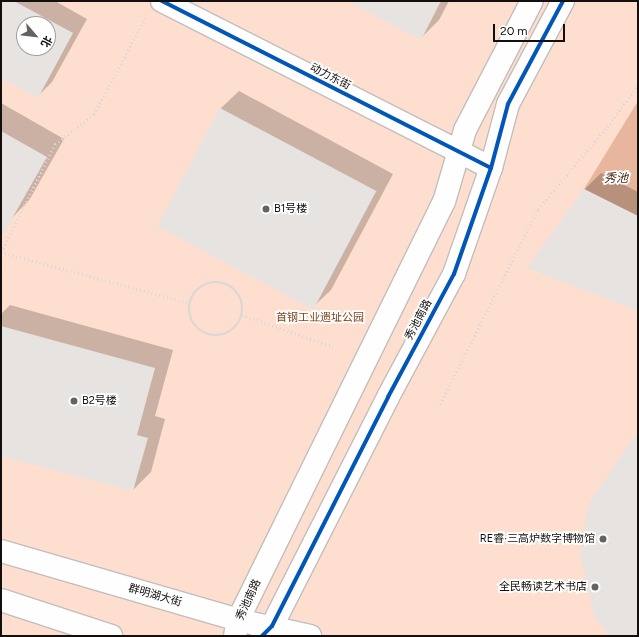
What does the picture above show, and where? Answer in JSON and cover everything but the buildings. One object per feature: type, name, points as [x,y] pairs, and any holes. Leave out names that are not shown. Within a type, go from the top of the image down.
[{"type":"street","name":"秀池南路","points":[[237,628],[444,202],[465,130],[532,1]]},
{"type":"street","name":"秀池南路","points":[[267,631],[388,397],[454,274],[491,168],[508,104],[563,1]]},
{"type":"street","name":"动力东街","points":[[156,5],[491,168]]},
{"type":"street","name":"群明湖大街","points":[[1,551],[237,628],[310,636]]},
{"type":"street","points":[[1,600],[111,636]]},
{"type":"path","points":[[156,5],[94,114],[55,144],[1,252],[189,303]]},
{"type":"path","points":[[440,404],[538,209],[607,127],[638,85]]},
{"type":"path","points":[[218,282],[235,289],[243,306],[242,315],[232,331],[213,336],[196,328],[189,313],[189,303],[199,287],[218,282]]},
{"type":"path","points":[[242,315],[334,347]]},
{"type":"green space","name":"首钢工业遗址公园","points":[[1,1],[638,1],[638,636],[1,636]]},
{"type":"water","name":"秀池","points":[[638,101],[638,216],[584,189]]},
{"type":"cycle path","points":[[162,1],[491,168]]},
{"type":"cycle path","points":[[262,636],[272,626],[388,397],[454,274],[491,168],[508,104],[563,1]]},
{"type":"place","name":"B1号楼","points":[[266,209]]},
{"type":"place","name":"B2号楼","points":[[74,401]]},
{"type":"place","name":"RE睿·三高炉数字博物馆","points":[[603,539]]},
{"type":"place","name":"全民畅读艺术书店","points":[[595,587]]}]
